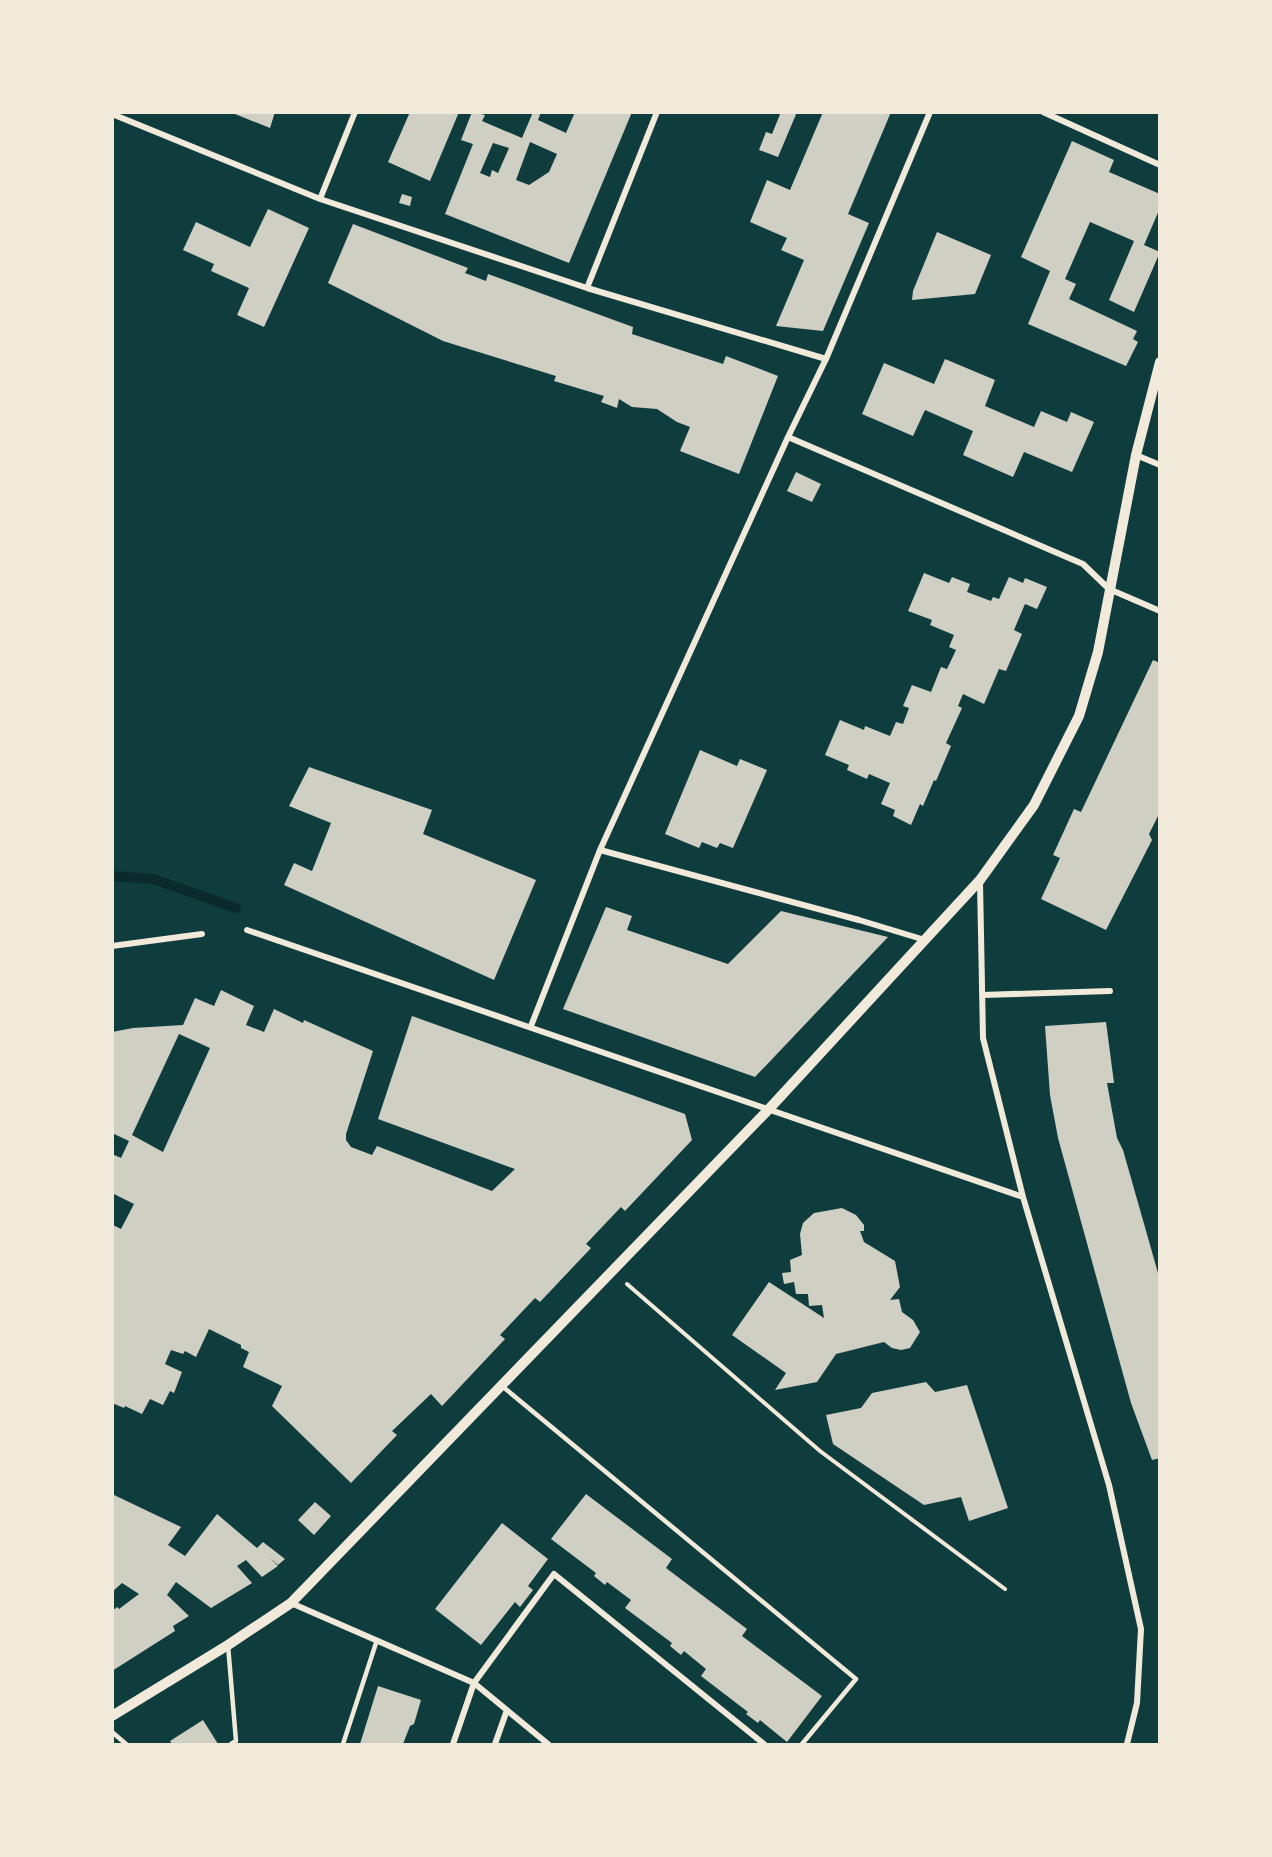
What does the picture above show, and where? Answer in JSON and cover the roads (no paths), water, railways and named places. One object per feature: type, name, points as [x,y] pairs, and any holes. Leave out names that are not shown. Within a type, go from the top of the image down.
[{"type":"street","points":[[320,199],[355,112]]},
{"type":"street","points":[[587,288],[657,112]]},
{"type":"street","points":[[531,1026],[600,850],[788,437],[826,359],[930,112]]},
{"type":"street","points":[[1043,112],[1160,165]]},
{"type":"street","points":[[112,114],[320,199],[587,288],[826,359]]},
{"type":"street","points":[[112,1716],[228,1645],[291,1603],[769,1109],[980,880],[1034,805],[1079,716],[1098,652],[1136,455],[1160,362]]},
{"type":"street","points":[[788,437],[1083,564],[1109,590],[1160,611]]},
{"type":"street","points":[[1136,455],[1160,465]]},
{"type":"street","points":[[600,850],[860,920],[925,940]]},
{"type":"street","points":[[980,880],[983,1038],[1023,1197],[1109,1485],[1141,1629],[1137,1703],[1127,1744]]},
{"type":"street","points":[[247,930],[1023,1197]]},
{"type":"street","points":[[112,946],[202,934]]},
{"type":"street","points":[[982,995],[1110,991]]},
{"type":"street","points":[[453,1744],[474,1683],[554,1574],[764,1744]]},
{"type":"street","points":[[291,1603],[474,1683],[548,1744]]},
{"type":"street","points":[[495,1744],[507,1710]]},
{"type":"lane","points":[[502,1386],[856,1680],[802,1744]]},
{"type":"lane","points":[[343,1744],[377,1640]]},
{"type":"lane","points":[[228,1645],[236,1741],[231,1744]]},
{"type":"lane","points":[[112,1732],[126,1744]]},
{"type":"waterway","points":[[112,876],[153,879],[236,908]]}]
